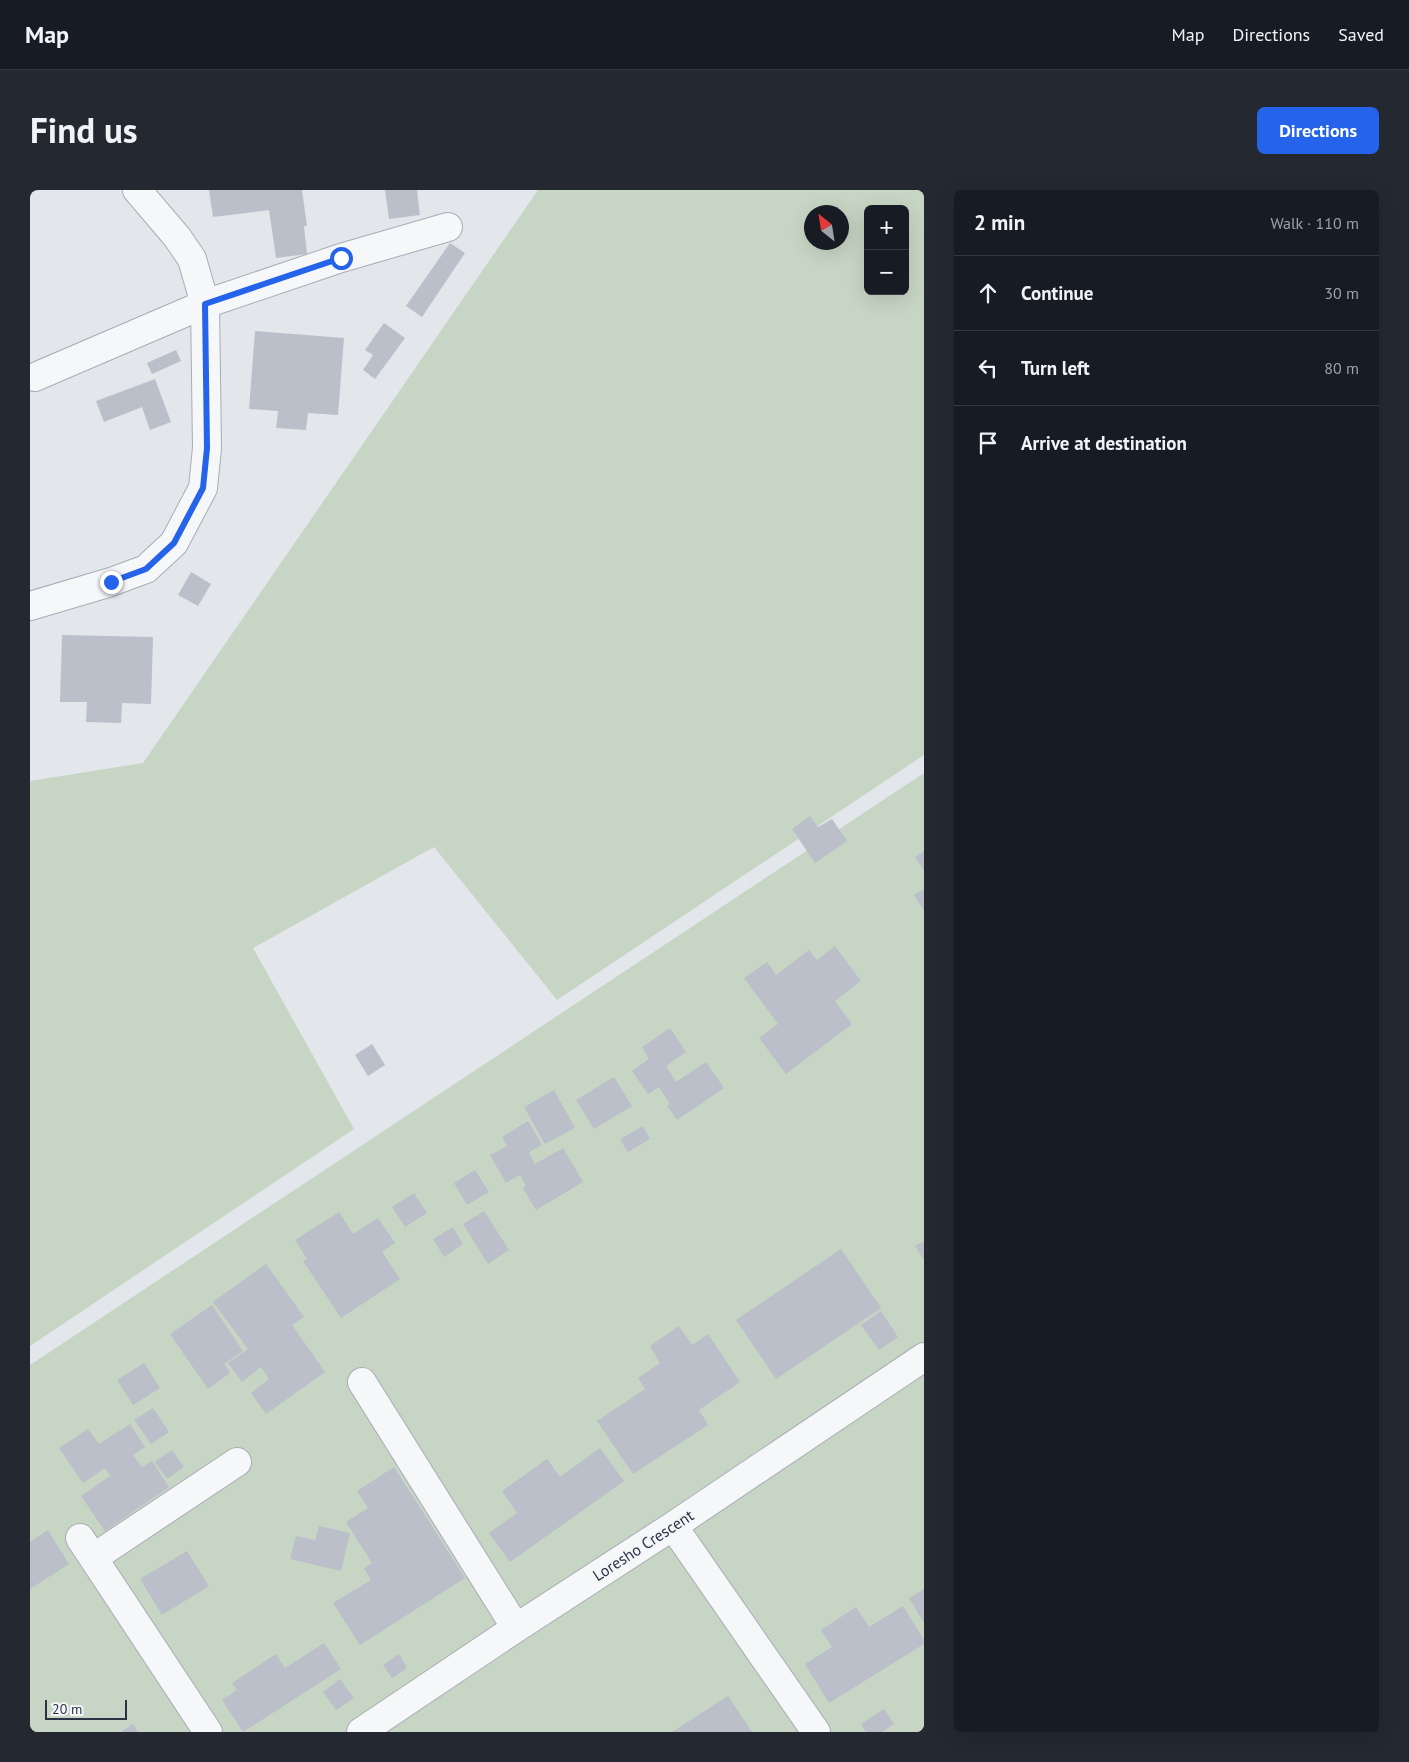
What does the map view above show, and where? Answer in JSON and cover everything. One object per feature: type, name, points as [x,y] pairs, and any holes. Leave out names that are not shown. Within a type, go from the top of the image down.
[{"type":"street","points":[[30,606],[111,582],[146,569],[174,543],[203,488],[207,448],[205,304],[192,259],[177,237],[137,190]]},
{"type":"street","points":[[35,377],[205,304],[341,258],[448,227]]},
{"type":"street","name":"Loresho Crescent","points":[[362,1732],[924,1357]]},
{"type":"street","points":[[362,1382],[516,1628]]},
{"type":"street","points":[[208,1732],[86,1548],[237,1462]]},
{"type":"street","points":[[673,1526],[816,1732]]},
{"type":"green space","points":[[538,190],[924,190],[924,755],[557,1000],[434,847],[253,948],[354,1129],[30,1346],[30,781],[143,763]]},
{"type":"green space","points":[[924,773],[924,1732],[30,1732],[30,1365]]},
{"type":"building","points":[[209,190],[302,190],[307,226],[304,226],[307,254],[276,258],[269,210],[213,217]]},
{"type":"building","points":[[385,190],[417,190],[420,215],[389,219]]},
{"type":"building","points":[[450,243],[465,253],[422,317],[406,306]]},
{"type":"building","points":[[384,323],[405,338],[375,379],[363,370],[373,355],[365,350]]},
{"type":"building","points":[[255,331],[344,338],[338,415],[308,413],[306,430],[276,428],[278,411],[249,409]]},
{"type":"building","points":[[176,350],[181,361],[152,374],[147,363]]},
{"type":"building","points":[[155,379],[171,422],[150,430],[142,407],[104,422],[96,401]]},
{"type":"building","points":[[191,572],[211,584],[198,606],[178,595]]},
{"type":"building","points":[[62,635],[153,637],[151,704],[122,703],[121,723],[86,722],[87,702],[60,702]]},
{"type":"building","points":[[810,816],[818,827],[832,819],[847,841],[815,863],[792,829]]},
{"type":"building","points":[[924,851],[924,871],[915,857]]},
{"type":"building","points":[[924,889],[924,910],[914,895]]},
{"type":"building","points":[[835,946],[861,981],[835,1001],[852,1024],[786,1074],[759,1038],[778,1024],[744,978],[767,962],[776,975],[809,950],[817,960]]},
{"type":"building","points":[[670,1028],[686,1052],[666,1066],[676,1082],[706,1062],[724,1088],[677,1120],[667,1106],[670,1104],[659,1087],[648,1094],[632,1071],[649,1059],[642,1047]]},
{"type":"building","points":[[372,1044],[385,1065],[368,1076],[355,1055]]},
{"type":"building","points":[[614,1077],[632,1106],[594,1129],[576,1100]]},
{"type":"building","points":[[554,1090],[575,1128],[545,1144],[524,1107]]},
{"type":"building","points":[[528,1121],[542,1145],[529,1152],[535,1164],[563,1148],[583,1182],[536,1210],[523,1188],[526,1186],[520,1175],[506,1183],[490,1155],[507,1146],[502,1137]]},
{"type":"building","points":[[643,1126],[650,1139],[628,1152],[620,1139]]},
{"type":"building","points":[[475,1170],[489,1192],[467,1205],[454,1183]]},
{"type":"building","points":[[414,1193],[427,1213],[405,1227],[392,1207]]},
{"type":"building","points":[[484,1211],[509,1250],[488,1264],[463,1224]]},
{"type":"building","points":[[339,1212],[353,1234],[378,1218],[395,1243],[382,1252],[400,1279],[341,1318],[303,1261],[307,1259],[295,1240]]},
{"type":"building","points":[[453,1227],[463,1244],[444,1257],[433,1239]]},
{"type":"building","points":[[924,1241],[924,1260],[915,1246]]},
{"type":"building","points":[[841,1249],[881,1308],[776,1379],[736,1320]]},
{"type":"building","points":[[266,1264],[304,1317],[292,1325],[325,1372],[266,1414],[251,1393],[269,1379],[261,1367],[242,1382],[228,1363],[248,1349],[213,1302]]},
{"type":"building","points":[[212,1305],[243,1351],[224,1364],[230,1373],[208,1389],[170,1334]]},
{"type":"building","points":[[881,1311],[898,1337],[879,1350],[861,1325]]},
{"type":"building","points":[[679,1326],[692,1345],[708,1334],[740,1382],[699,1410],[708,1425],[633,1474],[597,1421],[645,1389],[638,1378],[660,1363],[650,1346]]},
{"type":"building","points":[[144,1363],[160,1388],[133,1405],[117,1380]]},
{"type":"building","points":[[153,1408],[169,1432],[151,1444],[134,1420]]},
{"type":"building","points":[[130,1424],[145,1447],[133,1455],[142,1467],[152,1461],[169,1487],[105,1531],[81,1496],[110,1476],[105,1468],[83,1483],[59,1448],[88,1429],[99,1444]]},
{"type":"building","points":[[600,1448],[624,1481],[510,1562],[489,1533],[517,1513],[502,1491],[547,1459],[560,1477]]},
{"type":"building","points":[[172,1450],[184,1467],[167,1479],[155,1462]]},
{"type":"building","points":[[394,1467],[465,1578],[360,1645],[333,1603],[371,1580],[364,1568],[372,1563],[346,1522],[368,1508],[357,1491]]},
{"type":"building","points":[[319,1526],[350,1533],[341,1571],[290,1559],[296,1536],[315,1540]]},
{"type":"building","points":[[48,1530],[69,1564],[30,1589],[30,1542]]},
{"type":"building","points":[[187,1551],[209,1586],[162,1615],[140,1579]]},
{"type":"building","points":[[924,1589],[924,1623],[909,1598]]},
{"type":"building","points":[[903,1606],[924,1640],[924,1644],[829,1703],[805,1664],[832,1647],[821,1630],[856,1607],[869,1627]]},
{"type":"building","points":[[324,1643],[341,1669],[243,1732],[222,1700],[237,1690],[232,1683],[276,1654],[285,1668]]},
{"type":"building","points":[[399,1654],[407,1668],[392,1678],[383,1665]]},
{"type":"building","points":[[340,1679],[354,1698],[336,1710],[323,1692]]},
{"type":"building","points":[[728,1696],[752,1732],[672,1732]]},
{"type":"building","points":[[884,1709],[894,1724],[882,1732],[866,1732],[861,1724]]},
{"type":"building","points":[[133,1724],[138,1732],[121,1732]]},
{"type":"route","points":[[111,582],[146,569],[174,543],[203,488],[207,448],[205,304],[341,258]]}]
